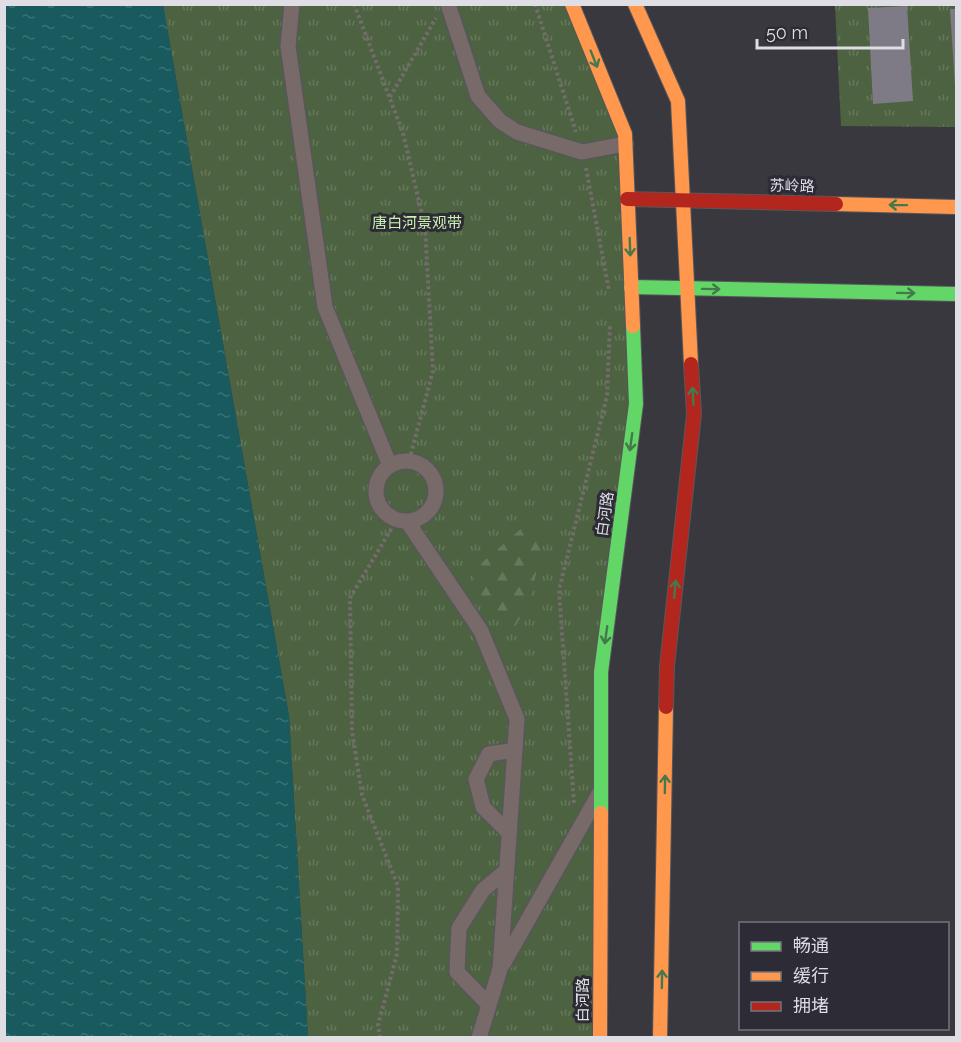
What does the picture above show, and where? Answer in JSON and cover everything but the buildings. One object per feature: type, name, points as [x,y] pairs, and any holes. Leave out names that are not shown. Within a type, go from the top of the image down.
[{"type":"street","points":[[292,4],[288,46],[325,307],[390,466]]},
{"type":"street","name":"白河路","points":[[572,4],[625,134],[636,404],[601,672],[600,1038]]},
{"type":"street","points":[[635,4],[678,101],[694,414],[667,666],[660,1038]]},
{"type":"street","points":[[443,9],[478,96],[500,121],[517,132],[582,152],[625,144]]},
{"type":"street","name":"苏岭路","points":[[627,199],[957,207]]},
{"type":"street","points":[[631,287],[957,294]]},
{"type":"street","points":[[409,461],[427,470],[436,487],[435,498],[432,507],[425,515],[416,520],[402,521],[388,516],[381,509],[377,500],[377,481],[382,472],[390,466],[409,461]]},
{"type":"street","points":[[402,521],[481,631],[517,719],[500,969]]},
{"type":"street","points":[[509,832],[483,807],[476,779],[489,754],[515,750]]},
{"type":"street","points":[[479,1038],[500,969],[600,791]]},
{"type":"street","points":[[489,1005],[457,972],[459,928],[483,890],[506,871]]},
{"type":"path","points":[[354,4],[403,133],[425,227],[433,370],[409,461]]},
{"type":"path","points":[[535,4],[582,152],[609,294]]},
{"type":"path","points":[[390,98],[443,9]]},
{"type":"path","points":[[576,834],[560,590],[608,396],[610,323]]},
{"type":"path","points":[[380,1038],[378,1025],[397,954],[398,886],[362,795],[352,731],[350,598],[402,521]]},
{"type":"green space","name":"唐白河景观带","points":[[163,5],[572,5],[625,134],[636,404],[601,672],[600,1037],[308,1037],[289,716]]},
{"type":"green space","points":[[835,5],[956,5],[956,127],[841,126]]},
{"type":"green space","points":[[529,522],[546,528],[530,601],[515,627],[486,606],[471,572]]},
{"type":"water","points":[[5,4],[163,5],[289,716],[308,1037],[5,1037]]},
{"type":"traffic: fast","points":[[631,287],[956,294]]},
{"type":"traffic: fast","points":[[601,813],[601,672],[636,404],[633,326]]},
{"type":"traffic: slow","points":[[572,4],[625,134],[633,326]]},
{"type":"traffic: slow","points":[[635,4],[678,101],[691,364]]},
{"type":"traffic: slow","points":[[836,204],[956,207]]},
{"type":"traffic: slow","points":[[660,1038],[666,707]]},
{"type":"traffic: slow","points":[[600,1038],[601,813]]},
{"type":"traffic: jam","points":[[627,199],[836,204]]},
{"type":"traffic: jam","points":[[666,707],[667,666],[694,414],[691,364]]}]
